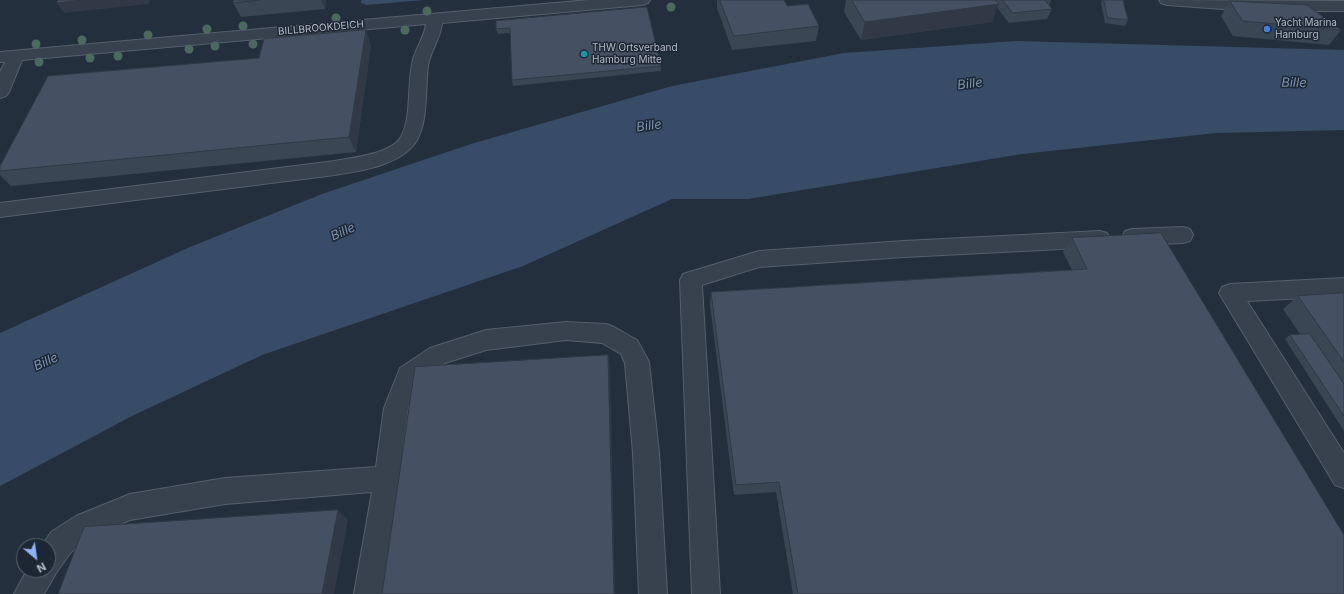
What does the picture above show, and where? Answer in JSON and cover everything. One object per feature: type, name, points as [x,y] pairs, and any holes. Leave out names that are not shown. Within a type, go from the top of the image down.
[{"type":"street","name":"BILLBROOKDEICH","points":[[8,56],[642,0]]},
{"type":"street","points":[[1167,0],[1274,6],[1344,6]]},
{"type":"street","points":[[0,210],[327,169],[382,158],[399,149],[410,139],[416,113],[422,55],[432,33],[434,18]]},
{"type":"street","points":[[0,92],[8,56]]},
{"type":"street","points":[[706,594],[690,280],[759,259],[904,249],[1183,234]]},
{"type":"street","points":[[1344,287],[1230,293],[1344,476]]},
{"type":"street","points":[[368,594],[387,478],[396,408],[408,375],[438,355],[486,340],[566,331],[606,334],[629,347],[637,362],[646,453],[653,594]]},
{"type":"street","points":[[56,550],[61,542],[86,526],[130,508],[226,491],[387,478]]},
{"type":"street","points":[[28,594],[38,578]]},
{"type":"water","points":[[361,0],[423,0],[367,5],[361,3]]},
{"type":"water","name":"Bille","points":[[1016,41],[1344,50],[1344,130],[1216,133],[1022,154],[748,199],[672,199],[523,266],[262,355],[132,416],[0,486],[0,333],[190,247],[322,194],[471,144],[672,86],[844,53]]},
{"type":"building","points":[[58,0],[83,0],[57,3]]},
{"type":"building","points":[[234,0],[260,0],[233,3]]},
{"type":"building","points":[[720,0],[784,0],[787,6],[808,4],[819,26],[734,36]]},
{"type":"building","points":[[852,0],[995,0],[999,4],[865,22]]},
{"type":"building","points":[[1003,0],[1045,0],[1052,9],[1013,13]]},
{"type":"building","points":[[1104,0],[1123,0],[1128,20],[1108,18]]},
{"type":"building","points":[[1230,1],[1307,5],[1341,30],[1243,21]]},
{"type":"building","name":"THW Ortsverband Hamburg Mitte","points":[[647,7],[661,66],[512,80],[510,28],[496,29],[496,21]]},
{"type":"building","points":[[366,30],[349,137],[0,171],[0,166],[48,76],[259,58],[264,39]]},
{"type":"building","points":[[1161,233],[1344,535],[1344,594],[798,594],[779,482],[736,485],[711,292],[1087,269],[1072,238]]},
{"type":"building","points":[[1344,293],[1344,362],[1298,296]]},
{"type":"building","points":[[1310,334],[1344,384],[1344,416],[1290,335]]},
{"type":"building","points":[[608,355],[614,594],[382,594],[415,367]]},
{"type":"building","points":[[338,510],[322,594],[58,594],[84,527]]},
{"type":"place","name":"Yacht Marina Hamburg","points":[[1267,29]]},
{"type":"place","name":"THW Ortsverband Hamburg Mitte","points":[[584,54]]}]
